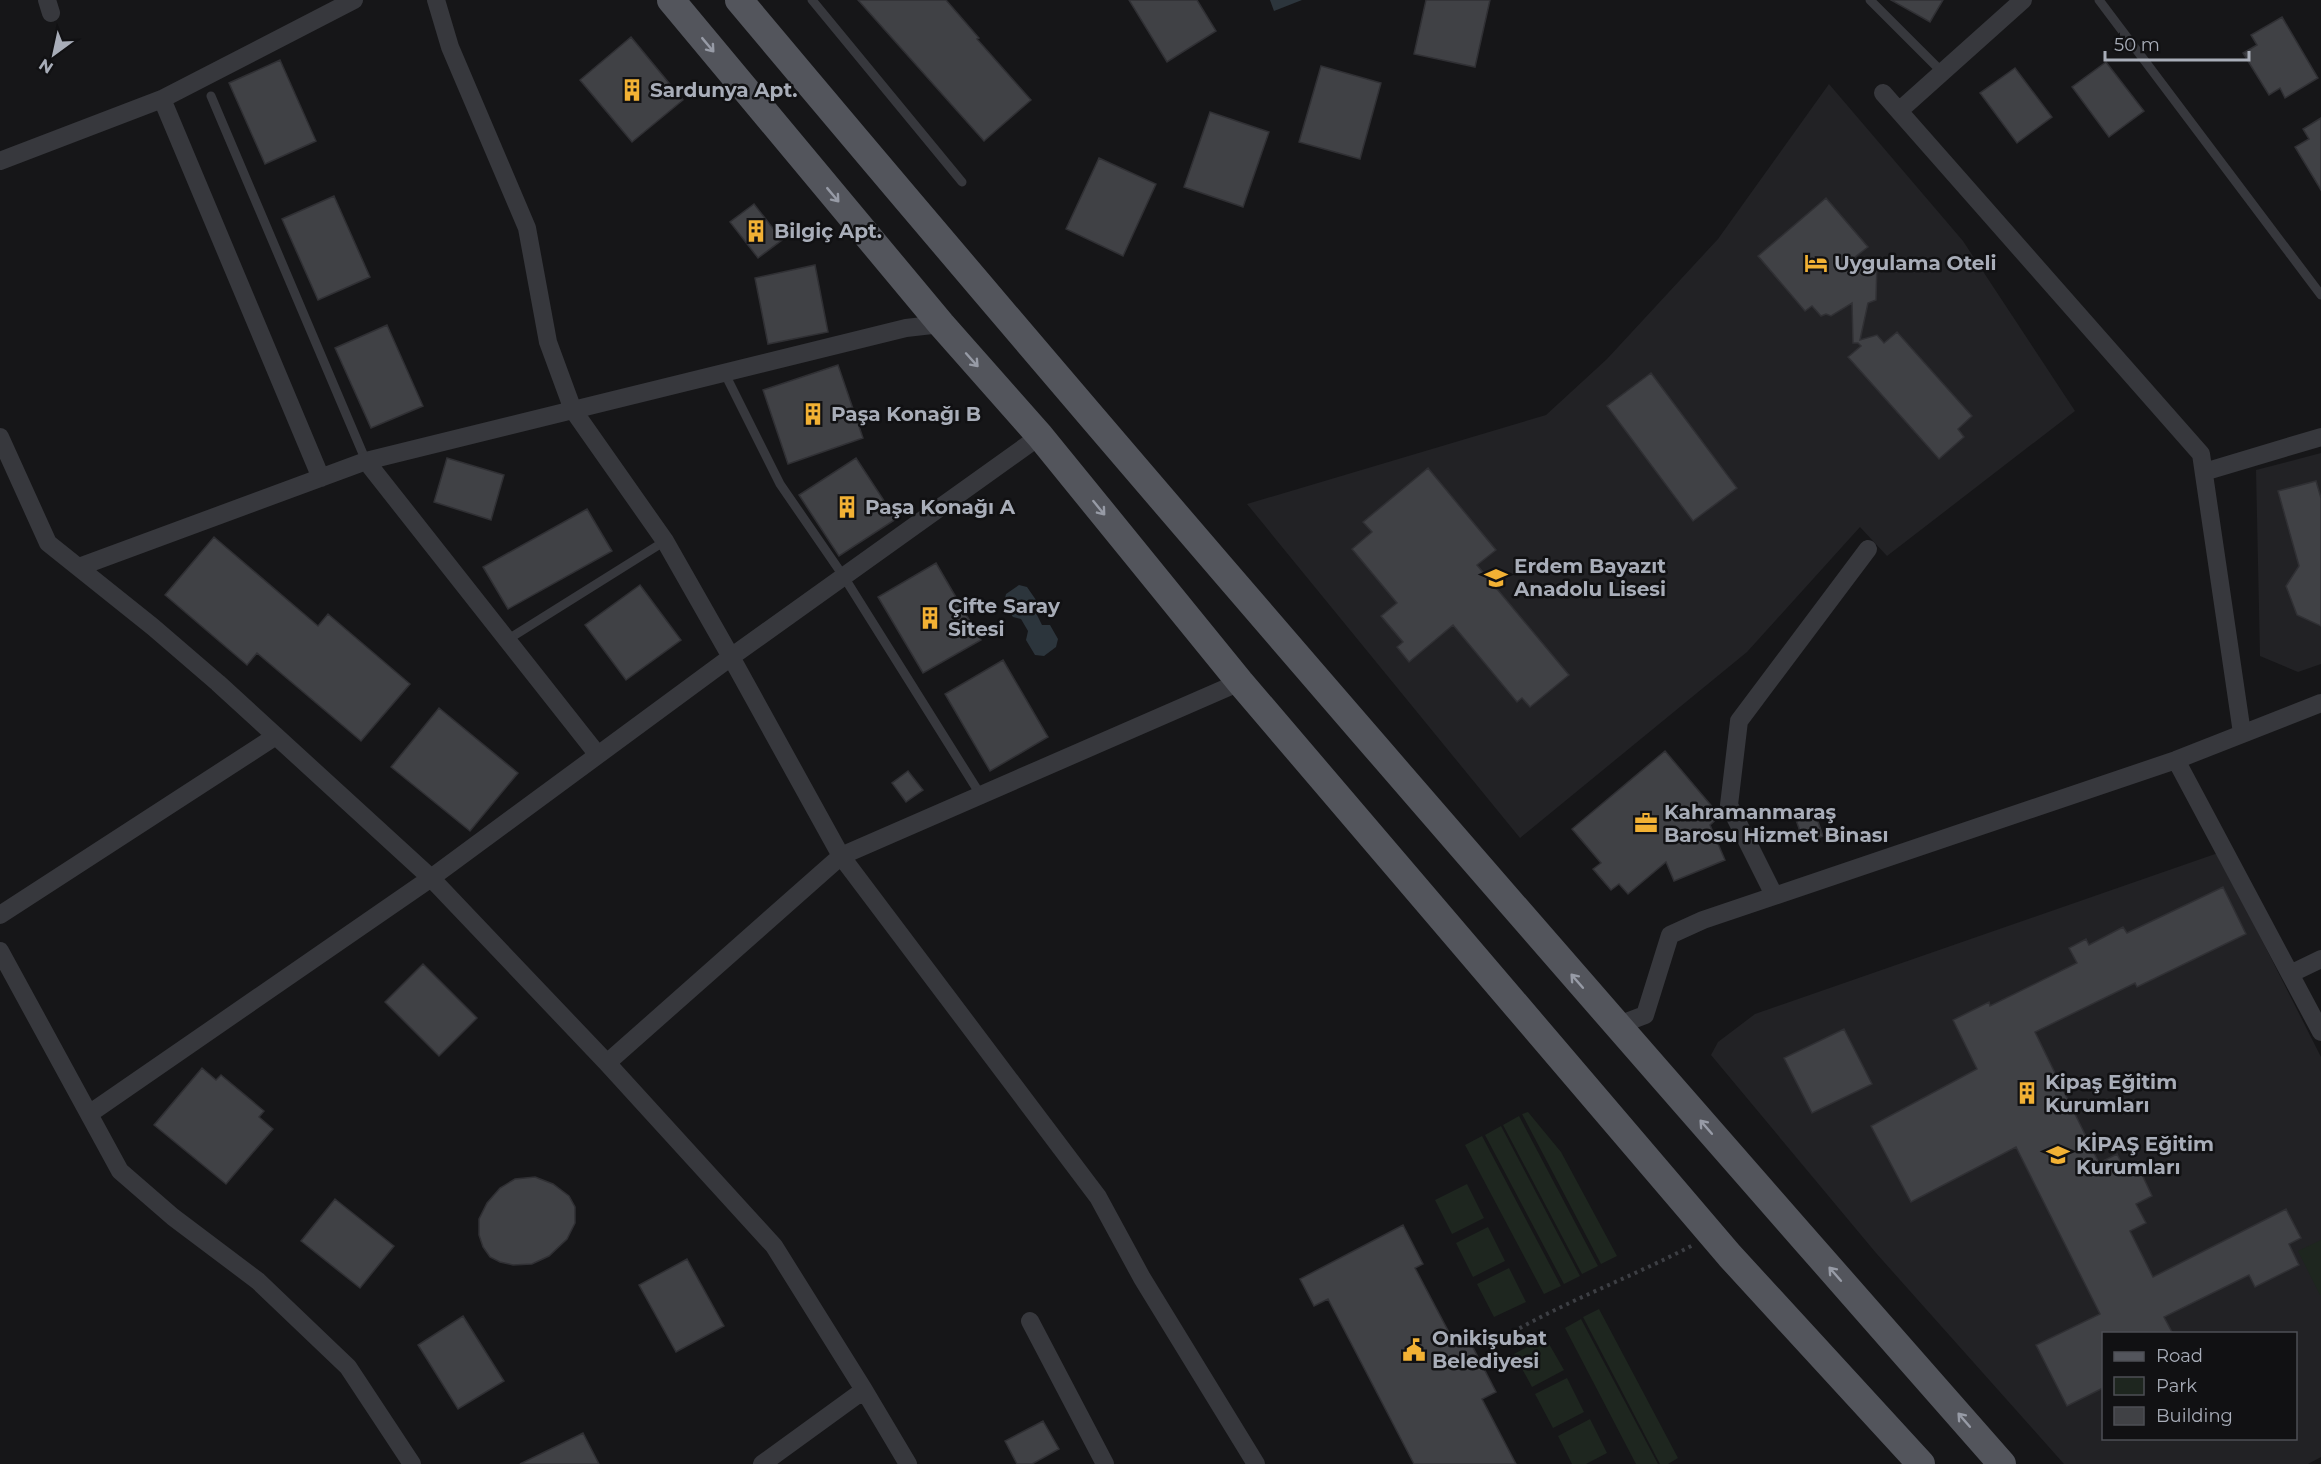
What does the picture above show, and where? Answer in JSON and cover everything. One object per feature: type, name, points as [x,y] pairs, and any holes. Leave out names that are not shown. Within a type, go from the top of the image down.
[{"type":"main road","points":[[671,0],[940,324],[1040,436],[1240,682],[1712,1235],[1921,1464]]},
{"type":"main road","points":[[738,0],[933,231],[1616,1026],[2002,1464]]},
{"type":"street","points":[[0,161],[162,99],[354,0]]},
{"type":"street","points":[[436,0],[450,47],[527,228],[549,342],[573,410],[665,541],[841,856],[1098,1197],[1142,1278],[1256,1464]]},
{"type":"street","points":[[1899,111],[2023,0]]},
{"type":"street","points":[[1883,93],[2201,454],[2242,732]]},
{"type":"street","points":[[162,99],[321,478]]},
{"type":"street","points":[[79,567],[366,461],[906,328],[940,324]]},
{"type":"street","points":[[89,1114],[431,878],[731,657],[1040,436]]},
{"type":"street","points":[[0,437],[48,543],[218,683],[431,878],[607,1063],[774,1246],[908,1464]]},
{"type":"street","points":[[2204,472],[2321,437]]},
{"type":"street","points":[[366,461],[598,755]]},
{"type":"street","points":[[1774,895],[1729,805],[1739,721],[1868,549]]},
{"type":"street","points":[[607,1063],[841,856],[1240,682]]},
{"type":"street","points":[[1616,1026],[1646,1015],[1670,935],[1703,920],[1774,895],[2176,760],[2242,732],[2321,703]]},
{"type":"street","points":[[0,915],[276,736]]},
{"type":"street","points":[[2176,760],[2321,1032]]},
{"type":"street","points":[[0,951],[120,1171],[173,1217],[258,1281],[348,1367],[412,1464]]},
{"type":"street","points":[[2290,974],[2321,959]]},
{"type":"street","points":[[1030,1321],[1105,1464]]},
{"type":"street","points":[[762,1464],[864,1390]]},
{"type":"lane","points":[[812,0],[962,182]]},
{"type":"lane","points":[[1870,0],[1942,72]]},
{"type":"lane","points":[[2099,0],[2321,295]]},
{"type":"lane","points":[[211,96],[366,461]]},
{"type":"lane","points":[[724,372],[780,484],[844,577],[980,794]]},
{"type":"lane","points":[[507,639],[665,541]]},
{"type":"path","points":[[1513,1332],[1550,1311],[1655,1265],[1712,1235]]},
{"type":"shaded area","points":[[1270,0],[1302,0],[1274,11]]},
{"type":"shaded area","points":[[1829,84],[1963,241],[2075,411],[1887,556],[1860,527],[1747,652],[1520,838],[1247,504],[1546,415],[1607,359],[1718,239]]},
{"type":"shaded area","points":[[2321,453],[2321,664],[2298,672],[2260,656],[2256,470]]},
{"type":"shaded area","points":[[1019,585],[1027,587],[1036,600],[1034,609],[1042,625],[1050,625],[1058,639],[1056,647],[1044,656],[1035,655],[1026,640],[1028,631],[1021,619],[1013,617],[1004,603],[1006,594]]},
{"type":"shaded area","name":"KİPAŞ Eğitim Kurumları","points":[[2218,853],[2321,1057],[2321,1457],[2308,1464],[2064,1464],[1876,1253],[1711,1055],[1718,1042],[1755,1014]]},
{"type":"green space","points":[[1528,1112],[1561,1152],[1617,1256],[1601,1264],[1522,1114]]},
{"type":"green space","points":[[1519,1116],[1598,1266],[1582,1274],[1503,1125]]},
{"type":"green space","points":[[1501,1126],[1580,1276],[1564,1284],[1485,1135]]},
{"type":"green space","points":[[1482,1136],[1561,1286],[1544,1294],[1465,1145]]},
{"type":"green space","points":[[1467,1184],[1484,1218],[1452,1234],[1435,1200]]},
{"type":"green space","points":[[1488,1227],[1505,1261],[1473,1277],[1456,1243]]},
{"type":"green space","points":[[2321,1240],[2321,1295],[2320,1295],[2298,1251]]},
{"type":"green space","points":[[1509,1268],[1526,1302],[1494,1317],[1477,1284]]},
{"type":"green space","points":[[1599,1309],[1678,1458],[1668,1464],[1660,1464],[1583,1317]]},
{"type":"green space","points":[[1581,1319],[1658,1464],[1636,1464],[1565,1328]]},
{"type":"green space","points":[[1545,1337],[1564,1370],[1532,1387],[1514,1354]]},
{"type":"green space","points":[[1567,1378],[1584,1412],[1553,1428],[1535,1394]]},
{"type":"green space","points":[[1590,1419],[1607,1453],[1586,1464],[1572,1464],[1558,1436]]},
{"type":"building","points":[[858,0],[946,0],[1031,100],[984,141]]},
{"type":"building","points":[[1129,0],[1197,0],[1216,31],[1167,62]]},
{"type":"building","points":[[1426,0],[1490,0],[1475,67],[1414,54]]},
{"type":"building","points":[[1891,0],[1943,0],[1930,22]]},
{"type":"building","points":[[2282,17],[2318,78],[2285,98],[2280,88],[2269,95],[2243,53],[2257,45],[2251,35]]},
{"type":"building","name":"Sardunya Apt.","points":[[631,37],[683,100],[632,142],[580,80]]},
{"type":"building","points":[[280,60],[316,141],[265,164],[229,83]]},
{"type":"building","points":[[2106,62],[2144,111],[2109,137],[2072,87]]},
{"type":"building","points":[[1321,66],[1381,83],[1360,159],[1299,142]]},
{"type":"building","points":[[2015,68],[2052,117],[2017,143],[1980,93]]},
{"type":"building","points":[[1210,112],[1269,132],[1243,207],[1184,187]]},
{"type":"building","points":[[2321,118],[2321,190],[2295,147],[2309,139],[2303,129]]},
{"type":"building","points":[[1099,158],[1156,184],[1123,256],[1066,229]]},
{"type":"building","points":[[334,196],[370,277],[318,300],[282,219]]},
{"type":"building","points":[[1826,198],[1868,247],[1850,261],[1877,262],[1876,300],[1868,303],[1860,340],[1877,335],[1884,343],[1897,332],[1972,416],[1958,429],[1964,437],[1939,459],[1848,357],[1861,346],[1853,343],[1852,303],[1831,316],[1826,314],[1821,316],[1812,306],[1805,311],[1758,256]]},
{"type":"building","name":"Bilgiç Apt.","points":[[754,204],[782,240],[758,258],[730,222]]},
{"type":"building","points":[[815,265],[828,332],[768,344],[755,278]]},
{"type":"building","points":[[387,325],[423,406],[371,428],[335,348]]},
{"type":"building","name":"Paşa Konağı B","points":[[838,365],[863,438],[788,464],[763,390]]},
{"type":"building","points":[[1651,373],[1737,488],[1693,521],[1607,406]]},
{"type":"building","points":[[447,458],[504,475],[491,520],[434,502]]},
{"type":"building","name":"Paşa Konağı A","points":[[856,458],[896,519],[839,556],[799,495]]},
{"type":"building","name":"Erdem Bayazıt Anadolu Lisesi","points":[[1428,468],[1496,550],[1477,565],[1569,675],[1530,707],[1522,698],[1517,702],[1453,625],[1409,662],[1397,647],[1403,642],[1381,616],[1397,603],[1352,549],[1372,532],[1363,522]]},
{"type":"building","points":[[2316,481],[2321,498],[2321,626],[2297,615],[2286,586],[2299,566],[2278,491]]},
{"type":"building","points":[[587,509],[612,551],[508,609],[483,567]]},
{"type":"building","points":[[214,537],[318,626],[328,614],[410,684],[361,741],[257,653],[247,665],[165,595]]},
{"type":"building","name":"Çifte Saray Sitesi","points":[[936,563],[981,640],[923,673],[878,597]]},
{"type":"building","points":[[640,585],[681,640],[626,680],[585,625]]},
{"type":"building","name":"Çifte Saray Sitesi","points":[[1003,660],[1048,737],[990,771],[945,694]]},
{"type":"building","points":[[439,708],[518,773],[470,831],[391,767]]},
{"type":"building","name":"Kahramanmaraş Barosu Hizmet Binası","points":[[1665,751],[1720,816],[1710,825],[1725,860],[1674,881],[1666,862],[1628,894],[1619,884],[1611,890],[1593,869],[1601,863],[1572,829]]},
{"type":"building","points":[[908,771],[923,790],[906,802],[892,783]]},
{"type":"building","points":[[1814,810],[1823,836],[1804,843],[1795,817]]},
{"type":"building","points":[[2223,887],[2246,934],[2137,987],[2135,983],[2035,1032],[2099,1163],[2117,1154],[2127,1174],[2139,1168],[2152,1196],[2136,1204],[2146,1223],[2130,1231],[2153,1277],[2286,1209],[2301,1238],[2289,1244],[2299,1265],[2255,1287],[2249,1275],[2164,1317],[2172,1332],[2102,1332],[2102,1388],[2067,1406],[2036,1345],[2100,1314],[2016,1147],[1911,1202],[1871,1126],[1977,1069],[1953,1020],[1989,1002],[1990,1006],[2077,963],[2069,948],[2086,939],[2089,945],[2123,927],[2127,933]]},
{"type":"building","points":[[423,964],[477,1018],[439,1056],[385,1002]]},
{"type":"building","points":[[1844,1029],[1872,1084],[1812,1113],[1784,1058]]},
{"type":"building","points":[[202,1068],[216,1080],[221,1075],[264,1111],[259,1117],[273,1129],[226,1184],[154,1125]]},
{"type":"building","points":[[535,1177],[553,1184],[569,1196],[575,1207],[575,1223],[567,1239],[549,1256],[532,1264],[513,1265],[500,1262],[490,1257],[483,1247],[479,1235],[479,1219],[487,1203],[500,1188],[515,1179]]},
{"type":"building","points":[[335,1199],[394,1246],[360,1288],[301,1241]]},
{"type":"building","name":"Onikişubat Belediyesi","points":[[1403,1225],[1423,1264],[1415,1268],[1452,1338],[1465,1332],[1496,1392],[1482,1399],[1516,1464],[1414,1464],[1328,1299],[1314,1306],[1300,1279]]},
{"type":"building","points":[[687,1259],[724,1326],[676,1352],[639,1285]]},
{"type":"building","points":[[463,1316],[504,1381],[458,1409],[418,1345]]},
{"type":"building","points":[[1043,1421],[1059,1449],[1032,1464],[1017,1464],[1005,1441]]},
{"type":"building","points":[[583,1433],[599,1464],[520,1464]]},
{"type":"place","name":"Sardunya Apt.","points":[[632,90]]},
{"type":"place","name":"Bilgiç Apt.","points":[[756,231]]},
{"type":"place","name":"Uygulama Oteli","points":[[1816,263]]},
{"type":"place","name":"Paşa Konağı B","points":[[813,414]]},
{"type":"place","name":"Paşa Konağı A","points":[[847,507]]},
{"type":"place","name":"Erdem Bayazıt Anadolu Lisesi","points":[[1496,578]]},
{"type":"place","name":"Çifte Saray Sitesi","points":[[930,618]]},
{"type":"place","name":"Kahramanmaraş Barosu Hizmet Binası","points":[[1646,823]]},
{"type":"place","name":"Kipaş Eğitim Kurumları","points":[[2027,1093]]},
{"type":"place","name":"KİPAŞ Eğitim Kurumları","points":[[2058,1155]]},
{"type":"place","name":"Onikişubat Belediyesi","points":[[1414,1350]]}]
